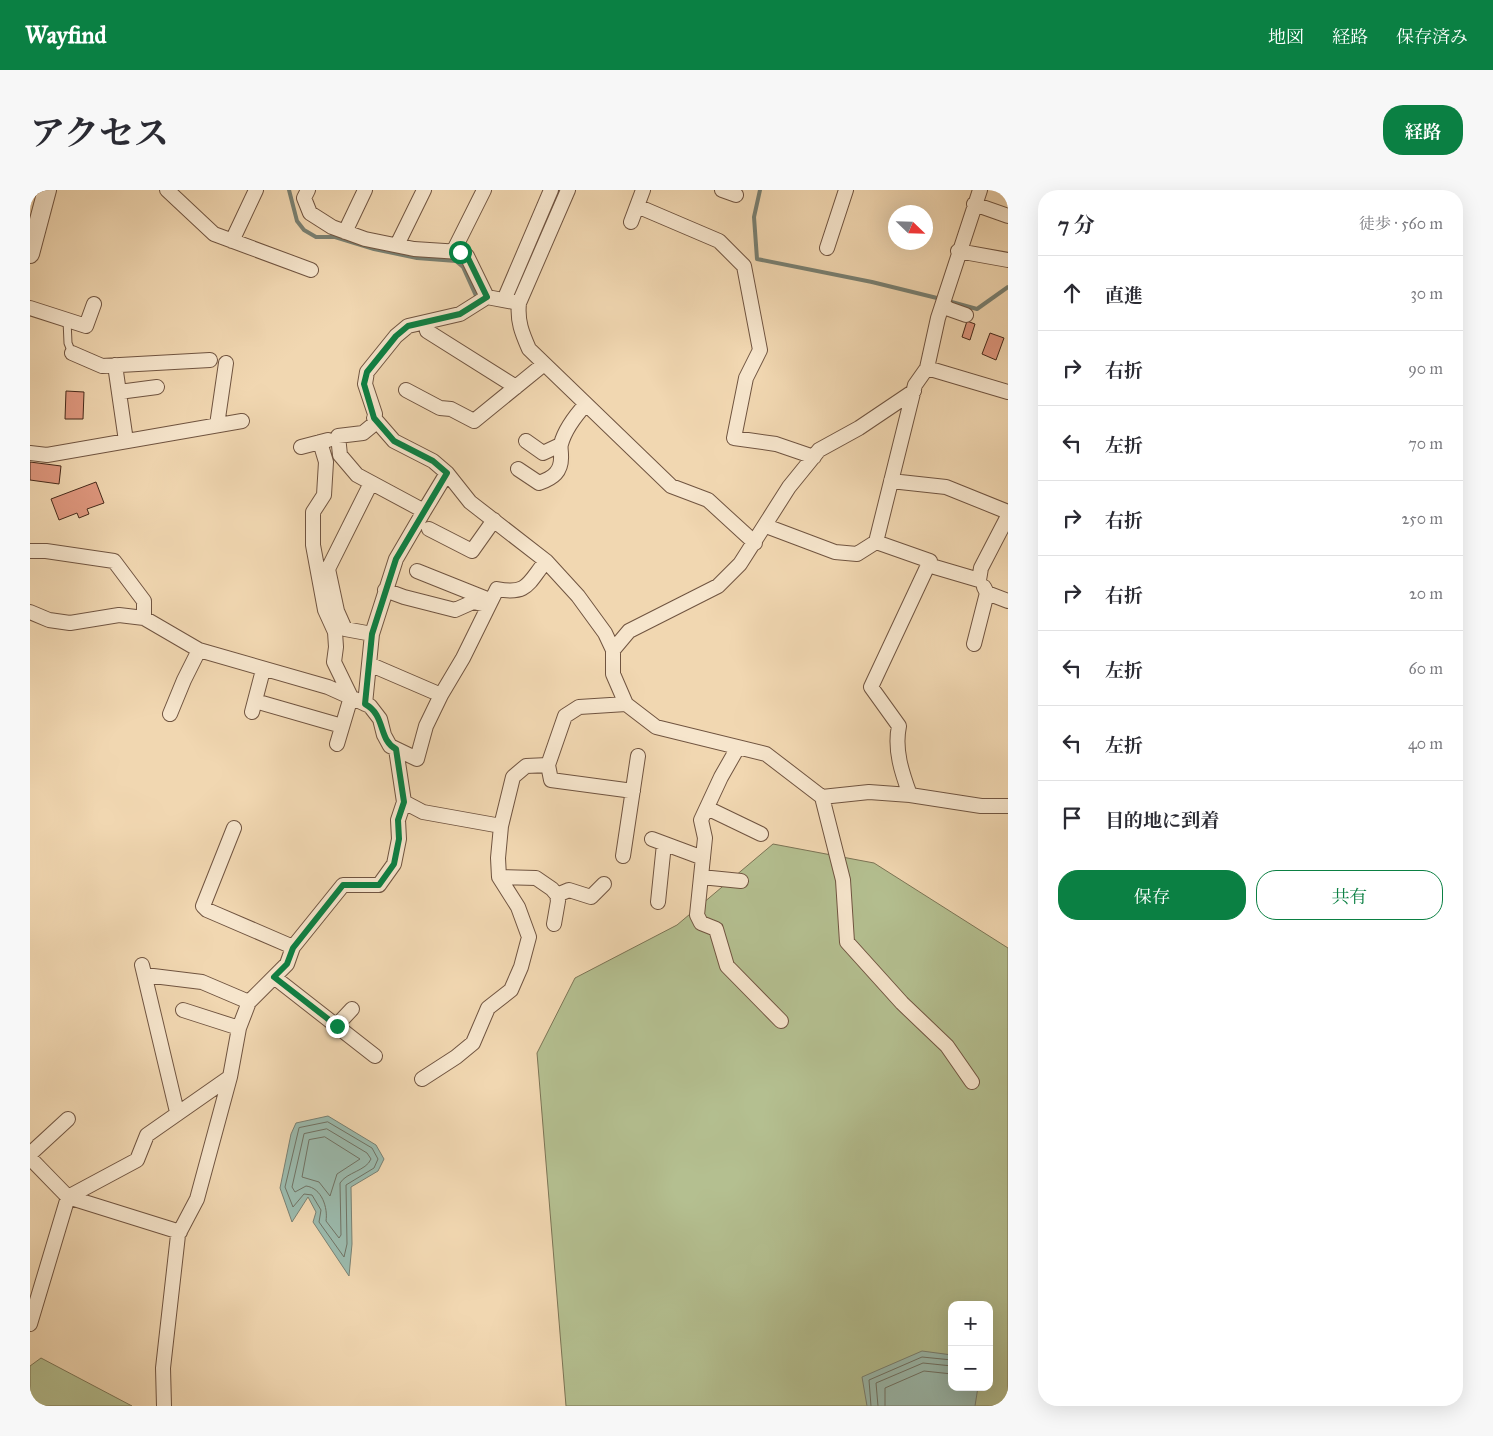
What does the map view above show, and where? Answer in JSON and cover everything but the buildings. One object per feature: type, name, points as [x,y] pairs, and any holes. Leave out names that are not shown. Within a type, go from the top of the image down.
[{"type":"street","points":[[30,254],[47,190]]},
{"type":"street","points":[[166,190],[214,234],[311,270]]},
{"type":"street","points":[[232,240],[256,190]]},
{"type":"street","points":[[308,190],[304,198],[310,213],[332,228],[414,249],[460,252],[467,256],[487,297]]},
{"type":"street","points":[[345,232],[366,190]]},
{"type":"street","points":[[397,245],[424,190]]},
{"type":"street","points":[[453,252],[484,190]]},
{"type":"street","points":[[631,222],[643,190]]},
{"type":"street","points":[[722,190],[736,195]]},
{"type":"street","points":[[827,248],[846,190]]},
{"type":"street","points":[[766,526],[834,552],[857,554],[876,542],[914,391],[927,368],[958,251],[980,190]]},
{"type":"street","points":[[504,300],[549,191],[566,196],[519,303],[520,330],[529,349],[671,486],[708,500],[755,543]]},
{"type":"street","points":[[974,204],[1008,216]]},
{"type":"street","points":[[637,206],[719,241],[744,266],[760,350],[746,378],[734,438],[776,444],[814,457]]},
{"type":"street","points":[[958,251],[1008,260]]},
{"type":"street","points":[[301,447],[338,436],[363,433],[374,424],[364,384],[367,372],[396,336],[408,326],[460,314],[487,297],[519,303]]},
{"type":"street","points":[[30,308],[86,326],[94,304]]},
{"type":"street","points":[[943,305],[966,315]]},
{"type":"street","points":[[427,331],[516,387]]},
{"type":"street","points":[[72,353],[102,366],[210,360]]},
{"type":"street","points":[[217,425],[226,363]]},
{"type":"street","points":[[406,390],[440,408],[451,409],[474,421],[544,364]]},
{"type":"street","points":[[115,365],[126,441]]},
{"type":"street","points":[[927,368],[1008,392]]},
{"type":"street","points":[[119,392],[157,387]]},
{"type":"street","points":[[613,650],[629,631],[718,586],[740,564],[766,526],[789,487],[819,450],[859,428],[914,391]]},
{"type":"street","points":[[518,469],[539,483],[554,477],[558,472],[562,457],[560,445],[574,418],[586,404]]},
{"type":"street","points":[[374,418],[394,441],[433,461],[447,473],[470,502],[546,561],[578,596],[605,633],[613,650],[613,674],[626,704],[656,727],[702,737],[737,749],[766,754],[822,797],[843,880],[847,942],[902,1003],[947,1046],[972,1082]]},
{"type":"street","points":[[30,453],[47,455],[242,421]]},
{"type":"street","points":[[338,436],[340,455],[357,475],[424,511]]},
{"type":"street","points":[[526,441],[543,453],[560,445]]},
{"type":"street","points":[[320,442],[326,462],[324,495],[313,512],[313,544],[325,610],[335,632],[334,662],[351,697],[337,744]]},
{"type":"street","points":[[365,704],[372,634],[396,559],[447,473]]},
{"type":"street","points":[[891,481],[946,487],[1008,514],[981,568],[979,580],[987,594],[1008,601]]},
{"type":"street","points":[[370,483],[328,569],[337,611],[344,628],[372,634]]},
{"type":"street","points":[[429,529],[472,551],[494,520]]},
{"type":"street","points":[[876,542],[930,561],[871,687],[899,726],[896,740],[902,772],[910,795]]},
{"type":"street","points":[[30,551],[46,551],[114,561],[144,600],[144,618]]},
{"type":"street","points":[[30,612],[48,620],[70,623],[119,616],[144,618],[200,650],[263,670],[328,687],[365,704],[380,719],[384,735],[390,746],[417,759],[426,726],[441,695],[464,658],[497,589],[514,592],[524,588],[546,561]]},
{"type":"street","points":[[928,565],[979,580]]},
{"type":"street","points":[[417,571],[489,603]]},
{"type":"street","points":[[385,590],[404,598],[455,610],[473,602],[489,603]]},
{"type":"street","points":[[974,644],[987,594]]},
{"type":"street","points":[[170,714],[184,680],[200,650]]},
{"type":"street","points":[[369,664],[441,695]]},
{"type":"street","points":[[263,670],[254,706],[342,726]]},
{"type":"street","points":[[626,704],[580,707],[565,716],[548,765],[551,780],[633,791]]},
{"type":"street","points":[[164,1406],[163,1368],[180,1232],[197,1199],[230,1077],[239,1028],[249,1002],[287,964],[293,948],[343,885],[379,885],[394,864],[399,839],[398,820],[404,802],[396,749]]},
{"type":"street","points":[[737,749],[721,777],[701,820],[705,838],[697,916],[701,923],[716,929],[727,966],[781,1021]]},
{"type":"street","points":[[623,856],[638,756]]},
{"type":"street","points":[[422,1079],[456,1057],[473,1043],[488,1008],[511,990],[521,967],[529,937],[518,907],[500,876],[498,858],[501,826],[513,777],[526,766],[548,765]]},
{"type":"street","points":[[822,797],[869,792],[910,795],[981,806],[1008,806]]},
{"type":"street","points":[[404,802],[423,812],[501,826]]},
{"type":"street","points":[[707,808],[761,834]]},
{"type":"street","points":[[234,828],[203,906],[207,910],[293,948]]},
{"type":"street","points":[[658,902],[658,841],[703,858]]},
{"type":"street","points":[[500,876],[536,878],[557,895],[558,901],[554,924]]},
{"type":"street","points":[[701,877],[741,881]]},
{"type":"street","points":[[557,895],[569,890],[591,897],[604,884]]},
{"type":"street","points":[[177,1112],[143,970],[202,982],[249,1002]]},
{"type":"street","points":[[274,977],[375,1056]]},
{"type":"street","points":[[337,1026],[352,1009]]},
{"type":"street","points":[[183,1010],[239,1028]]},
{"type":"street","points":[[30,1324],[68,1197],[137,1160],[147,1135],[177,1112],[230,1077]]},
{"type":"street","points":[[68,1119],[30,1156],[68,1197],[180,1232]]},
{"type":"lane","points":[[67,319],[68,343],[72,353]]},
{"type":"green space","points":[[773,844],[874,863],[1008,948],[1008,1406],[566,1406],[537,1053],[575,978],[677,925]]},
{"type":"green space","points":[[41,1358],[132,1406],[30,1406],[30,1366]]},
{"type":"water","points":[[328,1116],[376,1145],[384,1159],[378,1171],[351,1187],[352,1244],[349,1276],[313,1222],[316,1212],[308,1197],[292,1222],[280,1188],[291,1134],[296,1123]]},
{"type":"water","points":[[922,1351],[948,1354],[948,1391],[977,1391],[975,1406],[867,1406],[862,1377]]},
{"type":"waterway","points":[[289,190],[297,221],[304,230],[316,237],[335,237],[374,249],[417,258],[456,261],[463,267],[477,298]]},
{"type":"waterway","points":[[760,190],[754,217],[757,259],[872,282],[941,299]]},
{"type":"waterway","points":[[948,301],[977,309],[1008,287]]},
{"type":"route","points":[[337,1026],[274,977],[287,964],[293,948],[343,885],[379,885],[394,864],[399,839],[398,820],[404,802],[396,749],[390,746],[384,735],[380,719],[370,706],[365,704],[372,634],[396,559],[447,473],[433,461],[394,441],[380,422],[374,418],[375,414],[364,384],[367,372],[396,336],[408,326],[460,314],[487,297],[467,256],[460,252]]}]
